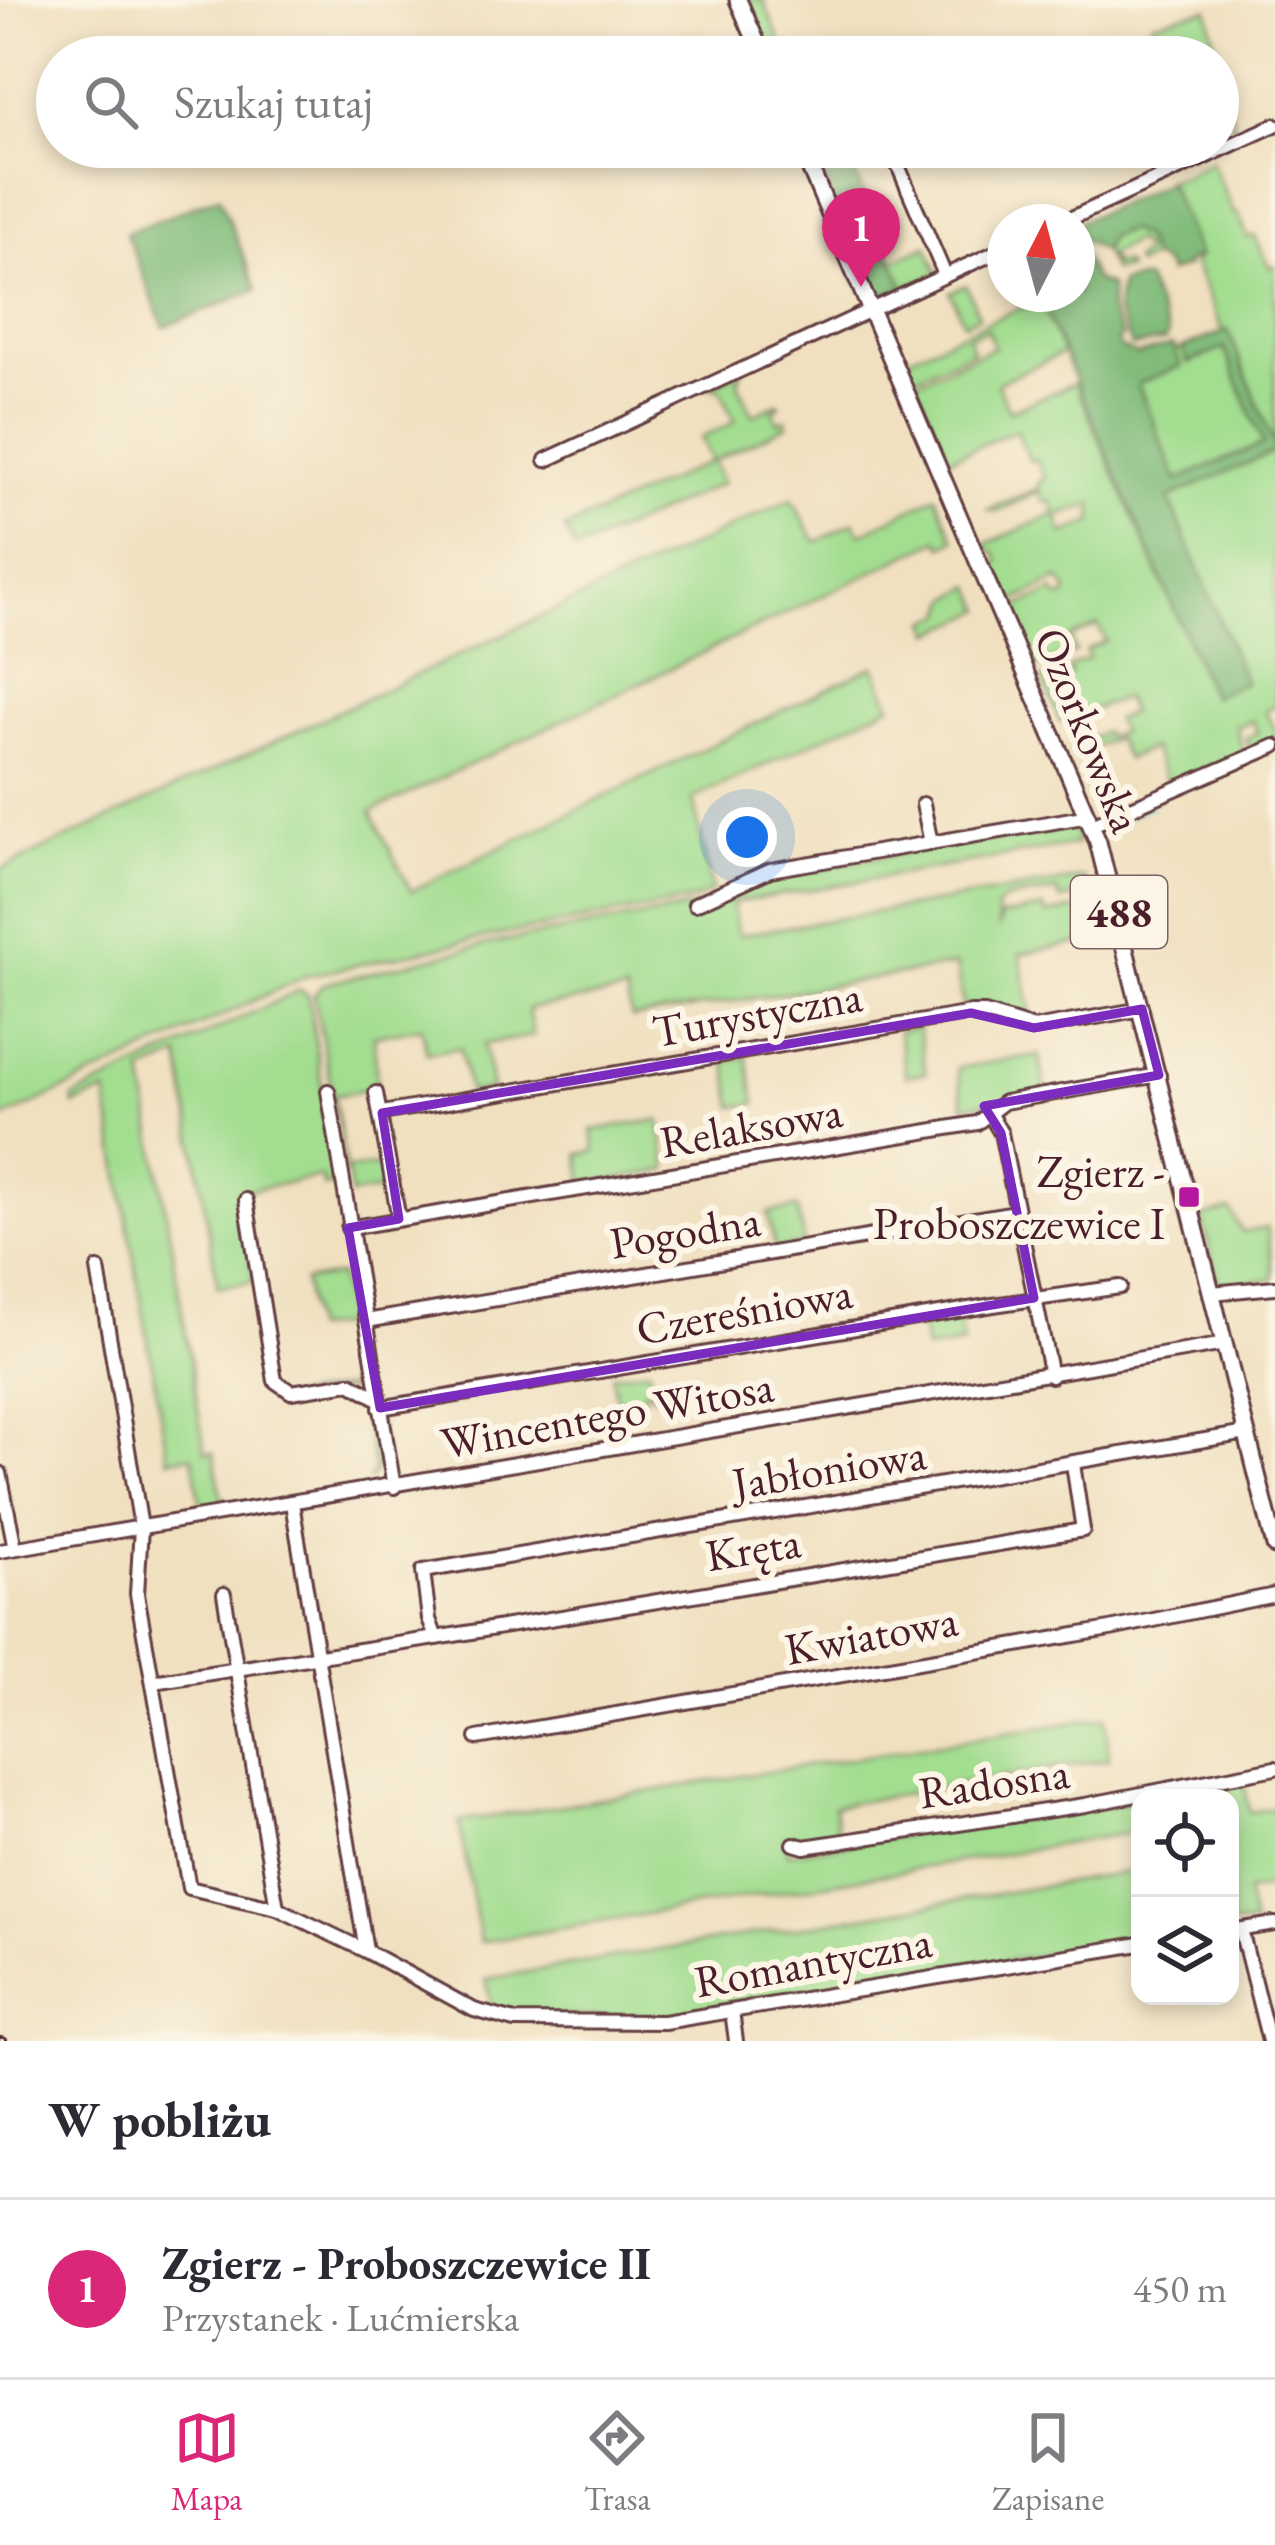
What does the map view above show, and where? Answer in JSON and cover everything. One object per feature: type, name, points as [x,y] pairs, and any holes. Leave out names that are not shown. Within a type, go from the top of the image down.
[{"type":"main road","points":[[738,0],[754,36]]},
{"type":"main road","name":"488","points":[[810,168],[871,309]]},
{"type":"main road","name":"Ozorkowska","points":[[871,309],[1091,820],[1275,1546]]},
{"type":"street","points":[[1239,141],[1275,125]]},
{"type":"street","points":[[899,168],[945,275]]},
{"type":"street","points":[[1095,207],[1181,168]]},
{"type":"street","points":[[546,460],[987,256]]},
{"type":"street","points":[[694,904],[770,870],[1091,820],[1275,746]]},
{"type":"street","points":[[923,805],[931,843]]},
{"type":"street","name":"Turystyczna","points":[[382,1113],[971,1013],[1034,1028],[1142,1009]]},
{"type":"street","name":"Relaksowa","points":[[348,1228],[977,1123],[1004,1102],[1159,1075]]},
{"type":"street","points":[[328,1090],[394,1487]]},
{"type":"street","points":[[376,1093],[399,1219]]},
{"type":"street","points":[[989,1113],[1001,1133],[1051,1376]]},
{"type":"street","points":[[246,1200],[275,1381],[291,1392],[350,1383],[374,1364]]},
{"type":"street","name":"Pogodna","points":[[366,1321],[1016,1213]]},
{"type":"street","points":[[98,1269],[141,1527],[137,1594],[189,1888],[277,1908],[366,1951]]},
{"type":"street","name":"Czereśniowa","points":[[379,1404],[1120,1287]]},
{"type":"street","points":[[1212,1293],[1275,1287]]},
{"type":"street","name":"Wincentego Witosa","points":[[8,1550],[1225,1344]]},
{"type":"street","points":[[350,1383],[379,1404]]},
{"type":"street","name":"Jabłoniowa","points":[[436,1638],[423,1571],[1246,1433]]},
{"type":"street","name":"Kręta","points":[[436,1638],[1083,1530],[1073,1464]]},
{"type":"street","points":[[0,1474],[8,1550]]},
{"type":"street","points":[[292,1503],[366,1951]]},
{"type":"street","points":[[224,1594],[277,1908]]},
{"type":"street","name":"Kwiatowa","points":[[477,1738],[1131,1625],[1275,1595]]},
{"type":"street","points":[[153,1682],[436,1638]]},
{"type":"street","name":"Radosna","points":[[794,1844],[805,1847],[1085,1805],[1275,1768]]},
{"type":"street","points":[[1239,1930],[1275,1924]]},
{"type":"street","points":[[1239,1944],[1269,2041]]},
{"type":"street","name":"Romantyczna","points":[[366,1951],[495,2018],[611,2023],[664,2022],[1131,1945]]},
{"type":"street","points":[[732,2011],[736,2041]]},
{"type":"street","points":[[610,2041],[611,2023]]},
{"type":"highlighted area","points":[[1142,1009],[1159,1075],[984,1106],[1001,1133],[1034,1298],[380,1408],[348,1228],[399,1219],[382,1113],[971,1013],[1034,1028]]},
{"type":"green space","points":[[747,0],[763,0],[778,36],[763,36]]},
{"type":"green space","points":[[1208,9],[1214,36],[1156,36],[1152,22]]},
{"type":"green space","points":[[820,168],[852,168],[905,288],[877,297]]},
{"type":"green space","points":[[1198,168],[1214,168],[1248,238],[1255,236],[1269,267],[1275,266],[1275,447],[1228,331],[1223,332],[1193,262],[1199,256],[1167,180]]},
{"type":"green space","points":[[1168,182],[1199,257],[1168,273],[1165,265],[1152,258],[1144,239],[1128,230],[1109,237],[1103,251],[1095,247],[1095,215]]},
{"type":"green space","points":[[219,196],[257,290],[164,327],[126,233]]},
{"type":"green space","points":[[1128,230],[1144,239],[1152,258],[1136,265],[1134,260],[1145,250],[1134,241],[1109,256],[1127,269],[1113,271],[1103,251],[1109,237]]},
{"type":"green space","points":[[927,246],[938,273],[905,288],[893,261]]},
{"type":"green space","points":[[1095,280],[1110,286],[1110,312],[1122,337],[1117,340],[1121,349],[1138,355],[1173,345],[1181,366],[1138,384],[1177,480],[1263,444],[1224,348],[1188,363],[1182,348],[1228,330],[1275,447],[1275,451],[1169,498],[1245,682],[1212,697],[1046,312],[1095,312]]},
{"type":"green space","points":[[1146,280],[1168,333],[1166,340],[1132,347],[1116,310],[1120,284]]},
{"type":"green space","points":[[966,285],[979,316],[964,323],[950,292]]},
{"type":"green space","points":[[1011,312],[1046,312],[1063,353],[997,383],[1009,411],[1075,383],[1212,697],[1244,681],[1168,497],[1275,451],[1275,706],[1265,711],[1275,729],[1275,741],[1251,750],[1246,738],[1257,733],[1253,721],[1236,727],[1244,755],[1187,776],[1169,788],[1152,748],[1126,759],[1116,738],[1074,755],[1071,747],[1104,732],[1107,737],[1120,732],[1115,720],[1131,712],[1124,698],[1060,721],[1042,679],[1060,671],[1063,677],[1071,674],[1069,667],[1089,658],[1086,651],[1106,641],[1098,625],[1070,638],[1076,652],[1037,666],[1013,609],[1054,591],[1059,598],[1065,597],[1068,590],[1059,579],[1011,603],[995,567],[999,563],[996,553],[989,552],[986,544],[1056,514],[1051,500],[1044,502],[1039,491],[999,511],[987,510],[1040,488],[1038,483],[1045,479],[1036,459],[1030,461],[1016,430],[948,459],[916,382],[994,347],[987,329],[968,337],[973,351],[912,378],[904,359]],"holes":[[[1093,504],[1093,522],[1062,534],[1058,516]]]},
{"type":"green space","points":[[1182,348],[1189,363],[1224,348],[1264,444],[1177,481],[1137,383],[1181,366],[1175,351]]},
{"type":"green space","points":[[741,372],[738,383],[753,415],[778,403],[773,410],[778,422],[786,419],[788,425],[713,461],[722,483],[576,551],[565,529],[711,461],[701,438],[735,422],[720,389],[710,387]]},
{"type":"green space","points":[[936,496],[955,540],[943,546],[939,540],[371,812],[411,891],[874,666],[891,705],[693,799],[712,891],[693,900],[306,976],[0,1120],[0,870],[792,499],[816,542],[854,522],[861,534]]},
{"type":"green space","points":[[973,586],[984,610],[933,633],[928,621],[945,614],[950,599]]},
{"type":"green space","points":[[1074,827],[1077,844],[732,903],[738,935],[1084,878],[1088,894],[1061,900],[1056,891],[1006,899],[997,907],[998,929],[1001,916],[1044,908],[1046,915],[1099,905],[1108,938],[1020,954],[1032,1020],[987,1006],[963,1008],[956,965],[632,1018],[626,992],[528,1009],[533,1036],[484,1044],[492,1089],[469,1093],[460,1048],[427,1053],[421,1027],[374,1036],[377,1088],[334,1096],[343,1154],[314,995],[324,984],[483,945],[695,907],[772,874]]},
{"type":"green space","points":[[300,990],[308,995],[337,1184],[324,1187],[321,1177],[239,1192],[254,1282],[218,1287],[180,1056],[143,1073],[205,1452],[214,1452],[221,1496],[232,1503],[240,1501],[239,1506],[202,1512],[193,1456],[168,1459],[106,1092],[74,1105],[73,1098]]},
{"type":"green space","points":[[918,1028],[926,1073],[906,1076],[898,1031]]},
{"type":"green space","points":[[1039,1055],[1046,1092],[964,1106],[957,1068]]},
{"type":"green space","points":[[747,1057],[756,1103],[734,1107],[726,1060]]},
{"type":"green space","points":[[660,1120],[668,1170],[584,1185],[579,1154],[596,1151],[592,1130]]},
{"type":"green space","points":[[384,1165],[388,1189],[351,1195],[346,1170]]},
{"type":"green space","points":[[797,1208],[804,1244],[775,1249],[768,1213]]},
{"type":"green space","points":[[1230,1210],[1242,1232],[1267,1228],[1274,1277],[1270,1280],[1218,1284],[1202,1217]]},
{"type":"green space","points":[[339,1275],[348,1324],[312,1330],[304,1281]]},
{"type":"green space","points":[[958,1317],[963,1344],[925,1350],[921,1323]]},
{"type":"green space","points":[[649,1369],[654,1397],[644,1390],[644,1398],[617,1403],[612,1375]]},
{"type":"green space","points":[[353,1387],[369,1402],[380,1429],[381,1462],[368,1481],[374,1471],[361,1395],[352,1389],[294,1397]]},
{"type":"green space","points":[[1106,1717],[1109,1759],[834,1806],[838,1838],[808,1842],[800,1836],[785,1838],[787,1853],[1131,1801],[1131,1833],[480,1942],[459,1822]]},
{"type":"green space","points":[[1243,1779],[1250,1812],[1275,1808],[1275,1886],[1246,1892],[1253,1925],[1239,1925],[1239,1789],[1193,1789]]},
{"type":"green space","points":[[1131,1872],[1131,1940],[660,2017],[493,2013],[486,1979]]},
{"type":"waterway","points":[[1105,827],[1152,805]]},
{"type":"railway","points":[[0,2040],[4,2041]]},
{"type":"place","name":"Zgierz - Proboszczewice II","points":[[861,287]]},
{"type":"place","name":"Zgierz - Proboszczewice I","points":[[1189,1197]]}]
